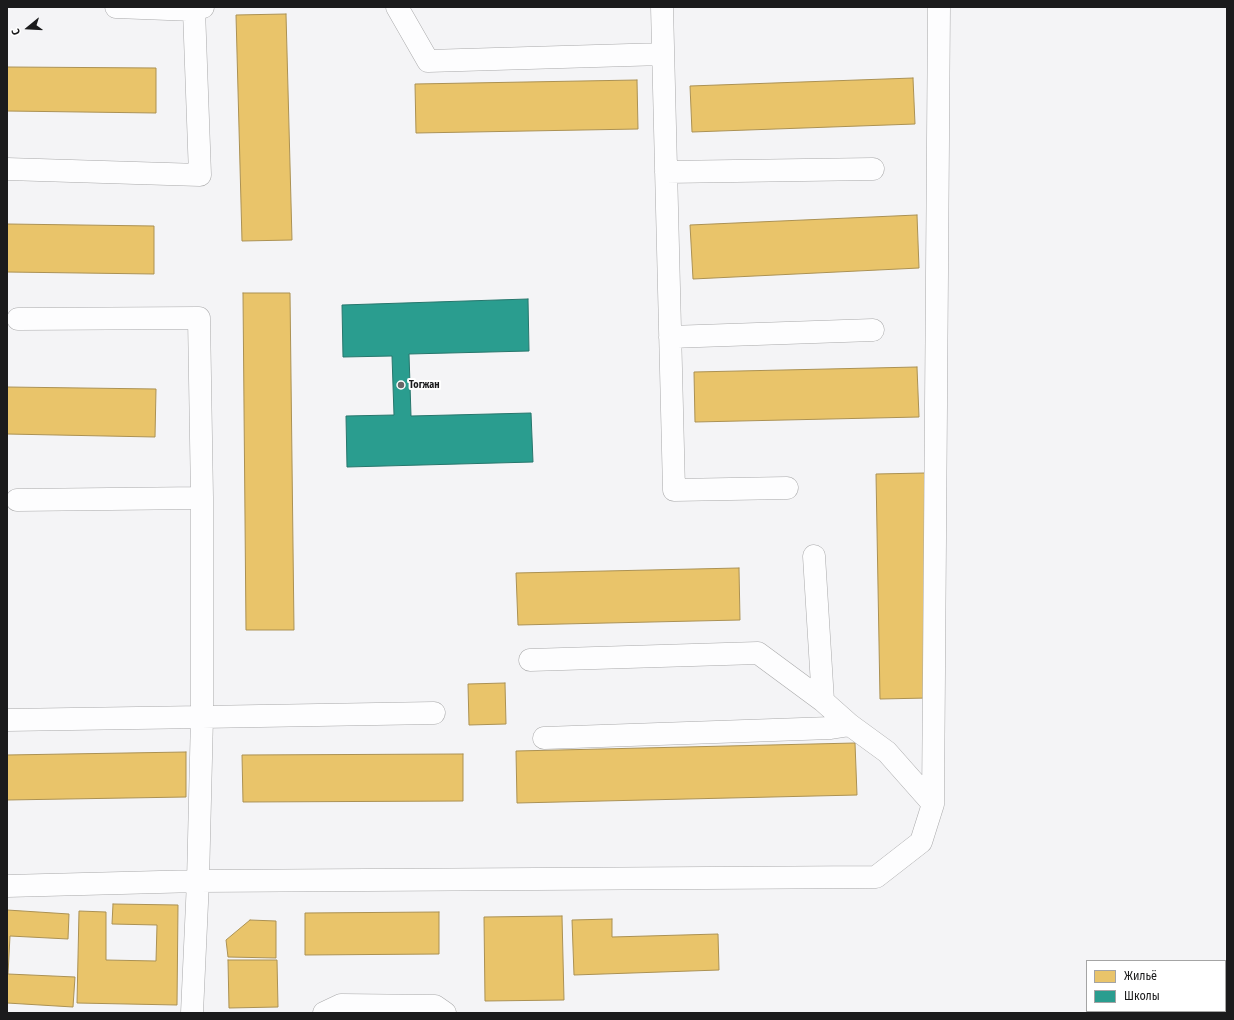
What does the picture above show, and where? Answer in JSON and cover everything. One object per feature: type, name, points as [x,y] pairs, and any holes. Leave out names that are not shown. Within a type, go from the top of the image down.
[{"type":"lane","points":[[7,169],[200,175],[199,8],[116,7]]},
{"type":"lane","points":[[397,7],[428,61],[663,54]]},
{"type":"lane","points":[[662,7],[674,490],[787,488]]},
{"type":"lane","points":[[7,886],[198,881],[876,876],[921,842],[933,804],[939,7]]},
{"type":"lane","points":[[666,172],[873,169]]},
{"type":"lane","points":[[18,319],[199,318],[202,498],[202,717],[198,881],[192,1013]]},
{"type":"lane","points":[[670,337],[873,330]]},
{"type":"lane","points":[[17,500],[202,498]]},
{"type":"lane","points":[[814,556],[823,702]]},
{"type":"lane","points":[[530,660],[758,653],[887,752],[933,804]]},
{"type":"lane","points":[[7,720],[434,713]]},
{"type":"lane","points":[[544,738],[831,728],[850,725]]},
{"type":"lane","points":[[324,1013],[341,1005],[435,1006],[445,1013]]},
{"type":"building: Жильё","points":[[286,14],[292,240],[242,241],[236,15]]},
{"type":"building: Жильё","points":[[7,67],[156,68],[156,113],[7,111]]},
{"type":"building: Жильё","points":[[913,78],[915,124],[692,132],[690,86]]},
{"type":"building: Жильё","points":[[637,80],[638,129],[416,133],[415,84]]},
{"type":"building: Жильё","points":[[917,215],[919,268],[693,279],[690,225]]},
{"type":"building: Жильё","points":[[7,224],[154,226],[154,274],[7,272]]},
{"type":"building: Жильё","points":[[243,293],[290,293],[294,630],[246,630]]},
{"type":"building: Жильё","points":[[917,367],[919,417],[695,422],[694,372]]},
{"type":"building: Жильё","points":[[7,387],[156,389],[155,437],[7,434]]},
{"type":"building: Жильё","points":[[925,473],[928,698],[880,699],[876,474]]},
{"type":"building: Жильё","points":[[739,568],[740,620],[518,625],[516,573]]},
{"type":"building: Жильё","points":[[505,683],[506,724],[469,725],[468,684]]},
{"type":"building: Жильё","points":[[855,743],[857,795],[517,803],[516,751]]},
{"type":"building: Жильё","points":[[186,752],[186,797],[7,800],[7,755]]},
{"type":"building: Жильё","points":[[463,754],[463,801],[243,802],[242,755]]},
{"type":"building: Жильё","points":[[113,904],[178,905],[177,1005],[77,1003],[79,911],[106,912],[106,960],[156,961],[157,925],[112,924]]},
{"type":"building: Жильё","points":[[7,910],[69,914],[68,939],[10,936],[8,974],[75,977],[73,1007],[7,1003]]},
{"type":"building: Жильё","points":[[439,912],[439,954],[305,955],[305,913]]},
{"type":"building: Жильё","points":[[562,916],[564,1000],[485,1001],[484,917]]},
{"type":"building: Жильё","points":[[612,919],[612,937],[718,934],[719,970],[574,975],[572,920]]},
{"type":"building: Жильё","points":[[250,920],[276,921],[276,958],[228,957],[226,940]]},
{"type":"building: Жильё","points":[[228,960],[277,960],[278,1007],[229,1008]]},
{"type":"building: Школы","name":"Тогжан","points":[[528,299],[529,351],[409,354],[411,416],[531,413],[533,462],[347,467],[346,416],[394,415],[392,356],[343,357],[342,305]]},
{"type":"place","name":"Тогжан","points":[[401,385]]}]
